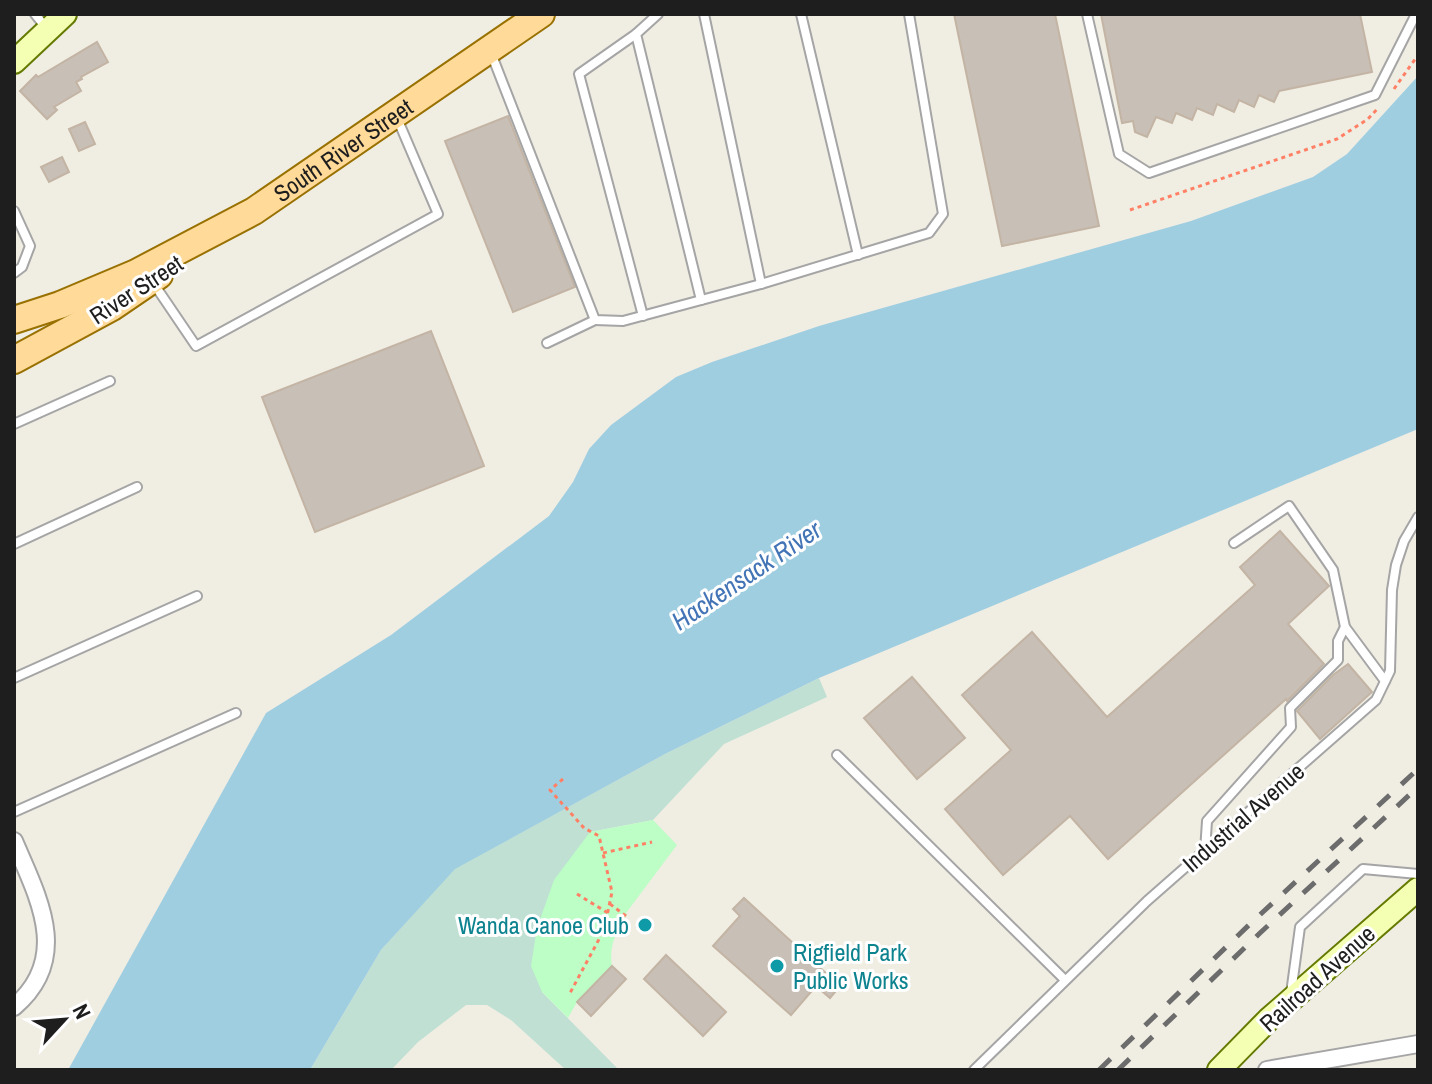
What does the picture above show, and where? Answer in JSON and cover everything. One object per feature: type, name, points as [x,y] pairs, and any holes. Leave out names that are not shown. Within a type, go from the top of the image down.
[{"type":"main road","points":[[14,62],[42,22],[65,14]]},
{"type":"main road","name":"South River Street","points":[[144,276],[254,211],[541,14]]},
{"type":"main road","name":"River Street","points":[[14,320],[144,276]]},
{"type":"main road","name":"River Street","points":[[14,360],[112,307],[144,276]]},
{"type":"main road","name":"Railroad Avenue","points":[[1219,1070],[1290,1001],[1418,889]]},
{"type":"street","points":[[14,841],[42,907],[47,928],[44,962],[33,986],[14,1007]]},
{"type":"street","points":[[1267,1070],[1418,1044]]},
{"type":"lane","points":[[643,316],[579,74],[659,14]]},
{"type":"lane","points":[[704,14],[761,284]]},
{"type":"lane","points":[[801,14],[858,255]]},
{"type":"lane","points":[[547,343],[595,320],[623,321],[643,316],[929,233],[943,214],[909,14]]},
{"type":"lane","points":[[1087,14],[1119,154],[1149,173],[1375,95],[1416,14]]},
{"type":"lane","points":[[636,34],[701,300]]},
{"type":"lane","points":[[489,49],[595,320]]},
{"type":"lane","points":[[144,276],[196,346],[438,214],[395,114]]},
{"type":"lane","points":[[14,211],[30,246],[22,267],[14,273]]},
{"type":"lane","points":[[14,424],[110,381]]},
{"type":"lane","points":[[14,544],[137,487]]},
{"type":"lane","points":[[1234,543],[1289,506],[1333,570],[1345,627],[1385,681]]},
{"type":"lane","name":"Industrial Avenue","points":[[974,1070],[1147,901],[1376,700],[1390,671],[1392,590],[1396,565],[1404,541],[1418,517]]},
{"type":"lane","points":[[14,678],[197,596]]},
{"type":"lane","points":[[1205,851],[1207,821],[1291,727],[1290,708],[1338,660],[1338,641],[1345,627]]},
{"type":"lane","points":[[14,812],[236,713]]},
{"type":"lane","points":[[837,755],[1065,980]]},
{"type":"lane","points":[[1290,1001],[1300,927],[1363,869],[1418,874]]},
{"type":"path","points":[[1388,96],[1418,55]]},
{"type":"path","points":[[1130,210],[1337,139],[1368,119],[1382,104]]},
{"type":"path","points":[[563,779],[550,790],[584,828],[599,836],[612,892],[604,930],[570,993]]},
{"type":"path","points":[[603,853],[652,842]]},
{"type":"path","points":[[577,894],[608,913]]},
{"type":"path","points":[[610,904],[626,916]]},
{"type":"green space","points":[[819,678],[827,697],[724,744],[653,820],[590,832],[542,992],[619,1070],[566,1070],[511,1020],[487,1005],[466,1005],[418,1042],[391,1070],[310,1070],[381,950],[454,869],[665,754]]},
{"type":"green space","points":[[653,820],[677,845],[626,913],[613,945],[612,966],[577,1002],[568,1018],[542,992],[531,966],[537,928],[554,880],[590,832]]},
{"type":"water","name":"Hackensack River","points":[[1418,76],[1418,429],[819,678],[665,754],[455,869],[381,950],[310,1070],[68,1070],[266,713],[391,635],[549,516],[573,482],[589,449],[611,425],[676,377],[819,326],[1191,221],[1313,177],[1347,154]]},
{"type":"building","points":[[954,14],[1055,14],[1099,226],[1002,246]]},
{"type":"building","points":[[1101,14],[1360,14],[1372,72],[1279,91],[1274,102],[1259,95],[1254,107],[1239,100],[1234,112],[1217,104],[1213,115],[1197,108],[1192,120],[1176,113],[1172,123],[1156,117],[1147,137],[1135,132],[1133,121],[1122,123]]},
{"type":"building","points":[[97,42],[108,62],[81,77],[76,82],[81,91],[54,107],[57,110],[47,119],[20,91],[36,75],[38,77]]},
{"type":"building","points":[[508,116],[575,287],[513,312],[445,141]]},
{"type":"building","points":[[85,122],[95,144],[79,151],[69,129]]},
{"type":"building","points":[[62,157],[69,172],[49,182],[41,167]]},
{"type":"building","points":[[431,331],[484,466],[315,532],[262,397]]},
{"type":"building","points":[[1280,531],[1329,586],[1288,624],[1324,664],[1287,701],[1108,859],[1070,816],[1003,875],[945,809],[1011,750],[962,695],[1032,632],[1107,717],[1255,585],[1240,567]]},
{"type":"building","points":[[1348,664],[1372,692],[1320,739],[1297,711]]},
{"type":"building","points":[[912,677],[965,738],[917,779],[864,718]]},
{"type":"building","name":"Rigfield Park Public Works","points":[[744,898],[840,986],[830,998],[816,986],[791,1015],[713,946],[740,916],[733,909]]},
{"type":"building","points":[[666,955],[726,1012],[703,1036],[644,979]]},
{"type":"building","points":[[612,966],[626,979],[591,1016],[577,1002]]},
{"type":"railway","points":[[1099,1070],[1251,923],[1418,769]]},
{"type":"railway","points":[[1118,1070],[1418,787]]},
{"type":"place","name":"Wanda Canoe Club","points":[[645,925]]},
{"type":"place","name":"Rigfield Park Public Works","points":[[777,966]]}]
